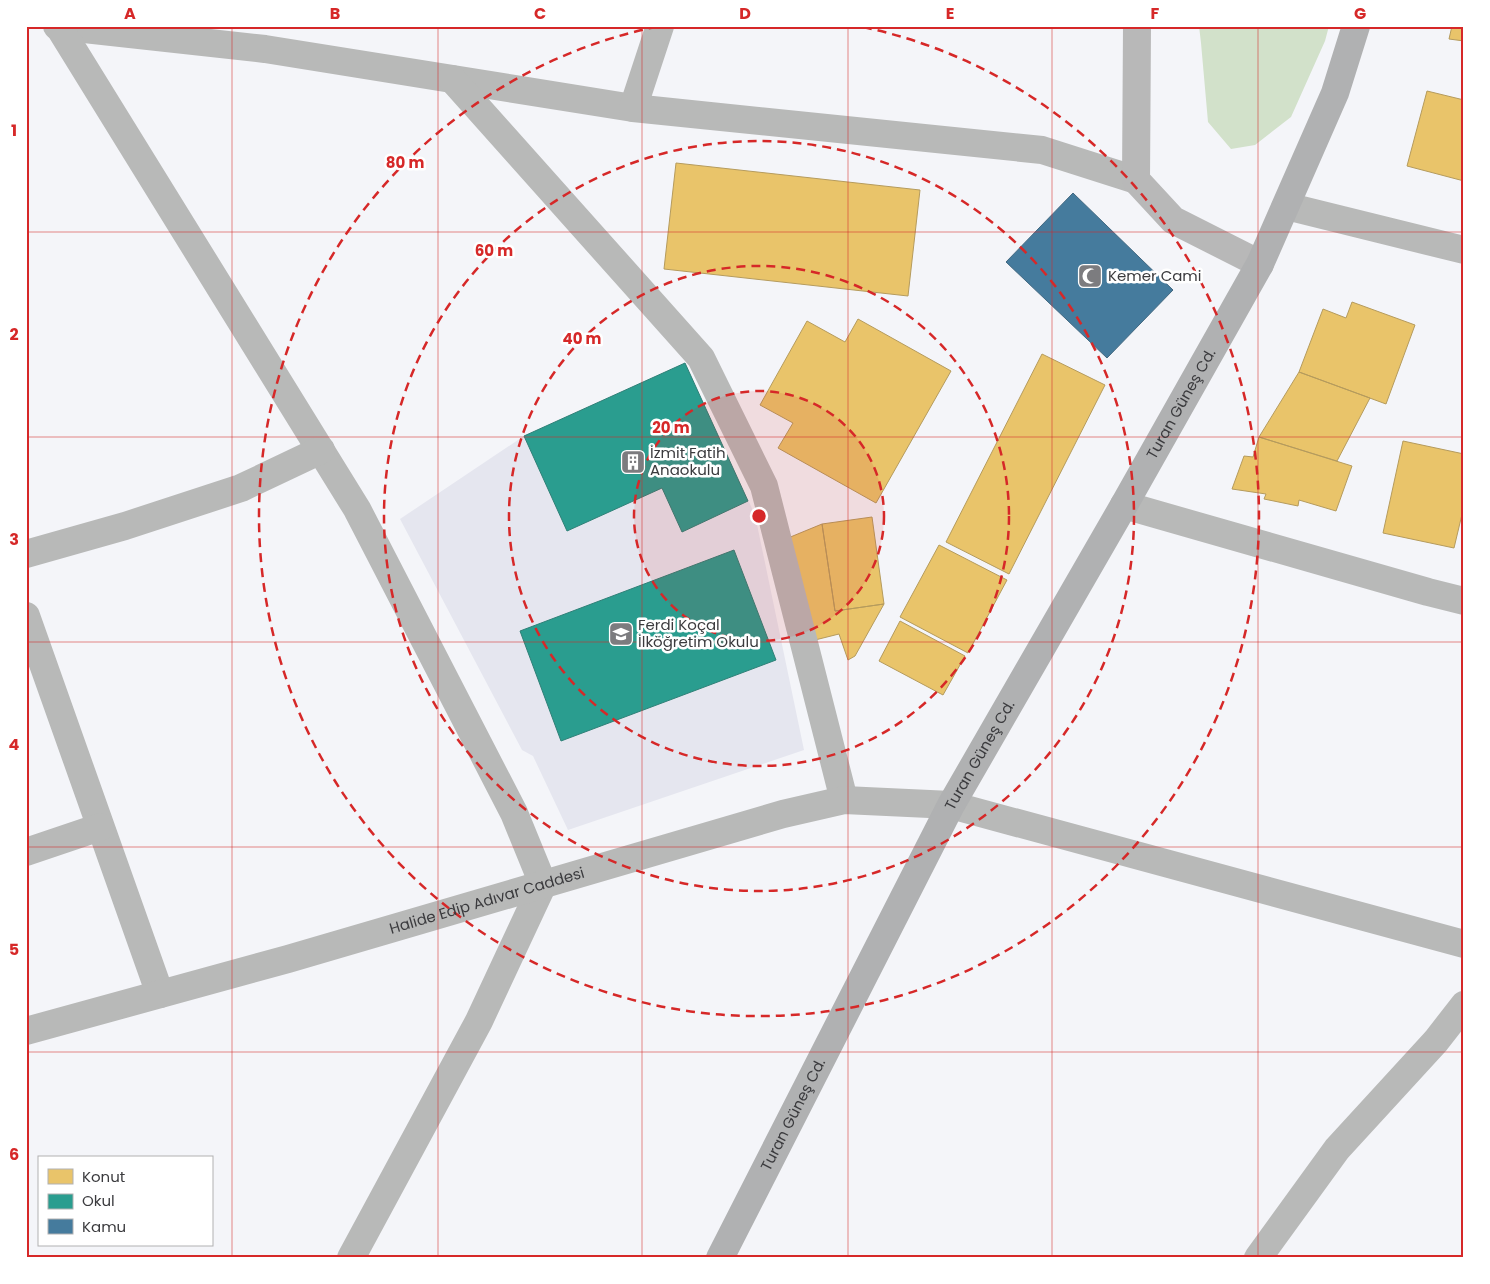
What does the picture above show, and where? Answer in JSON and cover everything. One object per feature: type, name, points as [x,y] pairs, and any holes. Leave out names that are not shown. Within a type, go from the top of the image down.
[{"type":"main road","points":[[1137,26],[1136,180],[1173,220],[1260,264]]},
{"type":"main road","name":"Turan Güneş Cd.","points":[[720,1258],[951,805],[1260,264],[1335,93],[1356,26]]},
{"type":"street","points":[[58,26],[259,38],[452,79],[633,108],[1042,150],[1136,180]]},
{"type":"street","points":[[58,26],[357,509],[505,796],[543,884],[480,1021],[352,1258]]},
{"type":"street","points":[[633,108],[660,26]]},
{"type":"street","points":[[452,79],[701,358],[764,486],[844,800]]},
{"type":"street","points":[[1286,206],[1464,250]]},
{"type":"street","points":[[26,554],[125,526],[241,488],[322,450]]},
{"type":"street","points":[[1124,505],[1428,592],[1464,600]]},
{"type":"street","points":[[26,616],[160,994]]},
{"type":"street","name":"Halide Edip Adıvar Caddesi","points":[[26,1031],[288,959],[782,814],[844,800],[951,805],[1464,944]]},
{"type":"street","points":[[26,852],[100,827]]},
{"type":"street","points":[[1258,1258],[1337,1149],[1436,1041],[1464,1005]]},
{"type":"shaded area","name":"Ferdi Koçal İlköğretim Okulu","points":[[685,363],[755,515],[804,750],[568,830],[533,756],[522,750],[400,519],[524,436]]},
{"type":"green space","points":[[1199,26],[1329,26],[1325,41],[1291,117],[1255,145],[1231,149],[1208,122]]},
{"type":"building: Konut","points":[[1452,26],[1464,26],[1464,41],[1449,39]]},
{"type":"building: Konut","points":[[1427,91],[1464,100],[1464,181],[1407,166]]},
{"type":"building: Konut","points":[[676,163],[920,190],[908,296],[664,269]]},
{"type":"building: Konut","points":[[1352,302],[1415,325],[1386,404],[1299,372],[1323,309],[1346,318]]},
{"type":"building: Konut","points":[[858,319],[951,371],[876,503],[778,448],[793,423],[760,405],[807,321],[845,342]]},
{"type":"building: Konut","points":[[1042,354],[1105,385],[1009,574],[946,542]]},
{"type":"building: Konut","points":[[1299,372],[1370,398],[1337,461],[1259,437]]},
{"type":"building: Konut","points":[[1259,437],[1352,466],[1336,511],[1299,500],[1298,506],[1264,499],[1266,494],[1232,489],[1244,456],[1253,457]]},
{"type":"building: Konut","points":[[1403,441],[1464,454],[1464,506],[1454,548],[1383,533]]},
{"type":"building: Konut","points":[[872,517],[884,604],[835,611],[822,524]]},
{"type":"building: Konut","points":[[822,524],[835,611],[884,604],[855,656],[848,660],[839,634],[815,640],[788,538]]},
{"type":"building: Konut","points":[[939,545],[1007,580],[968,653],[900,617]]},
{"type":"building: Konut","points":[[900,621],[965,656],[943,695],[879,661]]},
{"type":"building: Okul","name":"İzmit Fatih Anaokulu","points":[[685,363],[748,501],[682,532],[662,488],[567,531],[524,436]]},
{"type":"building: Okul","points":[[734,550],[776,660],[561,741],[520,631]]},
{"type":"building: Kamu","name":"Kemer Cami","points":[[1073,193],[1173,290],[1107,358],[1006,262]]},
{"type":"place","name":"Kemer Cami","points":[[1090,276]]},
{"type":"place","name":"İzmit Fatih Anaokulu","points":[[633,462]]},
{"type":"place","name":"Ferdi Koçal İlköğretim Okulu","points":[[621,634]]}]
